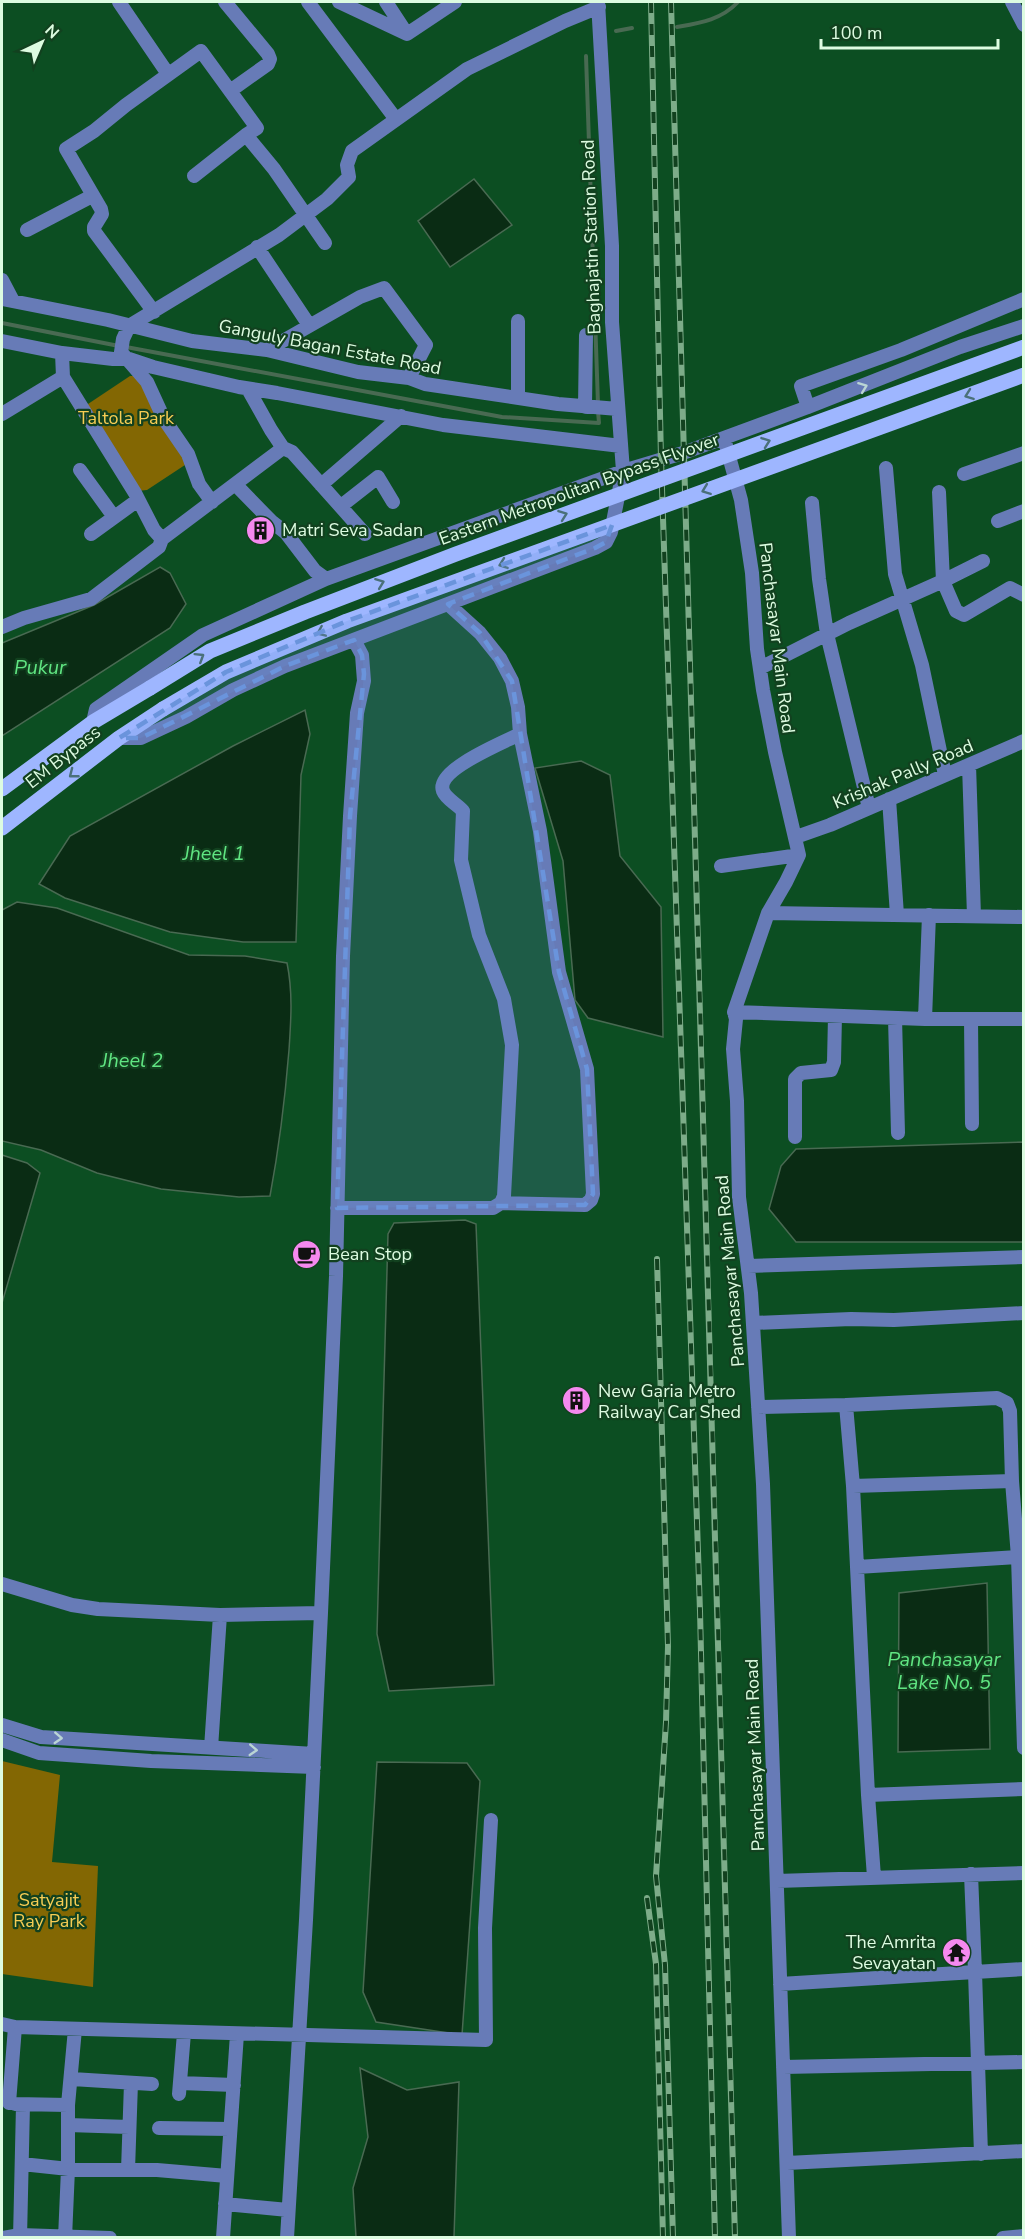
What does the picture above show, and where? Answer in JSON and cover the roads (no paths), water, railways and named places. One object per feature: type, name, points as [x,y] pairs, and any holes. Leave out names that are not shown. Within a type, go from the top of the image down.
[{"type":"main road","name":"Eastern Metropolitan Bypass Flyover","points":[[2,789],[93,722],[210,651],[456,554],[1023,347]]},
{"type":"main road","points":[[119,738],[226,672],[347,621],[1023,375]]},
{"type":"main road","name":"EM Bypass","points":[[2,828],[119,738]]},
{"type":"street","points":[[119,2],[168,74]]},
{"type":"street","points":[[225,2],[270,59],[268,64],[230,91]]},
{"type":"street","points":[[308,2],[395,118]]},
{"type":"street","points":[[339,2],[407,34]]},
{"type":"street","points":[[386,2],[407,34]]},
{"type":"street","points":[[407,34],[455,2]]},
{"type":"street","points":[[1012,2],[1023,25]]},
{"type":"street","points":[[2,341],[62,353],[113,359],[154,312],[257,247],[279,236],[327,199],[349,177],[347,165],[352,151],[395,118],[467,69],[598,4]]},
{"type":"street","name":"Baghajatin Station Road","points":[[448,604],[596,548],[606,542],[611,532],[623,471],[612,322],[612,246],[598,4]]},
{"type":"street","points":[[154,312],[94,231],[102,213],[66,149],[94,131],[201,51],[257,128],[194,176]]},
{"type":"street","points":[[246,135],[274,169],[325,243]]},
{"type":"street","points":[[27,230],[92,196]]},
{"type":"street","points":[[257,247],[309,324]]},
{"type":"street","points":[[2,280],[7,300]]},
{"type":"street","points":[[267,350],[309,324],[360,297],[384,288],[426,345],[409,378]]},
{"type":"street","points":[[808,407],[801,386],[902,350],[1023,299]]},
{"type":"street","name":"Ganguly Bagan Estate Road","points":[[7,300],[108,320],[126,344],[192,340],[267,350],[358,372],[409,378],[426,384],[518,398],[618,409]]},
{"type":"street","points":[[518,321],[518,398]]},
{"type":"street","points":[[93,722],[96,709],[203,635],[326,579],[623,471],[683,453],[960,347],[1023,326]]},
{"type":"street","points":[[586,335],[594,407]]},
{"type":"street","points":[[126,344],[153,368],[248,389],[485,431],[621,446]]},
{"type":"street","points":[[126,344],[164,419],[188,454],[199,484],[212,502]]},
{"type":"street","points":[[62,353],[63,377],[154,530],[162,539]]},
{"type":"street","points":[[2,414],[63,377]]},
{"type":"street","points":[[248,389],[284,448],[292,452],[364,534]]},
{"type":"street","points":[[321,485],[401,417]]},
{"type":"street","name":"Panchasayar Main Road","points":[[724,438],[741,501],[752,573],[760,668],[774,752],[799,855],[768,913],[734,1012],[736,1019],[733,1049],[737,1101],[739,1197],[748,1266],[758,1407],[789,2238]]},
{"type":"street","points":[[2,627],[91,598],[159,547],[162,539],[284,448]]},
{"type":"street","points":[[964,474],[1023,453]]},
{"type":"street","points":[[886,468],[895,573],[922,666],[945,775]]},
{"type":"street","points":[[80,470],[114,518]]},
{"type":"street","points":[[341,506],[378,477],[393,502]]},
{"type":"street","points":[[235,484],[286,533],[315,571],[326,579]]},
{"type":"street","points":[[939,492],[943,581],[956,611],[964,615],[1010,588],[1023,595]]},
{"type":"street","points":[[91,534],[138,500]]},
{"type":"street","points":[[813,503],[819,579],[827,634],[869,808]]},
{"type":"street","points":[[998,521],[1023,511]]},
{"type":"street","points":[[760,668],[983,561]]},
{"type":"street","points":[[119,738],[141,738],[285,666],[448,604],[480,633],[500,658],[512,681],[519,707],[520,734],[540,831],[559,972],[587,1069],[593,1194],[591,1200],[585,1205],[501,1203],[493,1208],[338,1208]]},
{"type":"street","points":[[286,2238],[321,1613],[338,1208],[343,956],[348,840],[354,749],[364,674],[362,655],[354,640]]},
{"type":"street","points":[[501,1203],[504,1196],[507,1164],[512,1045],[504,999],[479,935],[461,860],[463,811],[459,805],[445,795],[441,788],[443,782],[464,762],[520,734]]},
{"type":"street","name":"Krishak Pally Road","points":[[796,837],[1023,741]]},
{"type":"street","points":[[969,765],[974,916]]},
{"type":"street","points":[[889,799],[897,915]]},
{"type":"street","points":[[721,866],[799,855]]},
{"type":"street","points":[[768,913],[1023,917]]},
{"type":"street","points":[[925,1019],[929,915]]},
{"type":"street","points":[[734,1012],[925,1019],[1023,1019]]},
{"type":"street","points":[[795,1137],[795,1080],[801,1073],[831,1070],[834,1062],[835,1016]]},
{"type":"street","points":[[895,1018],[898,1133]]},
{"type":"street","points":[[971,1019],[972,1124]]},
{"type":"street","points":[[748,1266],[1023,1257]]},
{"type":"street","points":[[753,1323],[851,1319],[894,1320],[1023,1313]]},
{"type":"street","points":[[758,1407],[997,1398],[1007,1403],[1010,1411],[1012,1481],[1018,1557],[1023,1748]]},
{"type":"street","points":[[846,1405],[853,1486],[874,1877]]},
{"type":"street","points":[[853,1486],[1012,1481]]},
{"type":"street","points":[[857,1567],[1018,1557]]},
{"type":"street","points":[[2,1584],[81,1607],[220,1615],[321,1613]]},
{"type":"street","points":[[211,1748],[220,1615]]},
{"type":"street","points":[[2,1725],[41,1737],[211,1748],[314,1761]]},
{"type":"street","points":[[2,1740],[39,1753],[151,1761],[314,1761]]},
{"type":"street","points":[[151,1743],[151,1761]]},
{"type":"street","points":[[868,1795],[1023,1789]]},
{"type":"street","points":[[20,2236],[22,2164],[11,2104],[8,2025],[184,2033],[486,2040],[486,1928],[491,1820]]},
{"type":"street","points":[[777,1881],[1023,1873]]},
{"type":"street","points":[[971,1874],[981,2154]]},
{"type":"street","points":[[780,1984],[1023,1969]]},
{"type":"street","points":[[65,2236],[68,2105],[75,2029]]},
{"type":"street","points":[[184,2033],[180,2088],[234,2085]]},
{"type":"street","points":[[223,2238],[237,2034]]},
{"type":"street","points":[[783,2067],[1023,2062]]},
{"type":"street","points":[[72,2079],[152,2084]]},
{"type":"street","points":[[128,2170],[131,2084]]},
{"type":"street","points":[[11,2104],[68,2105]]},
{"type":"street","points":[[68,2125],[129,2127]]},
{"type":"street","points":[[159,2128],[230,2129]]},
{"type":"street","points":[[787,2163],[1023,2151]]},
{"type":"street","points":[[22,2164],[68,2169],[157,2170],[226,2176]]},
{"type":"street","points":[[225,2204],[288,2210]]},
{"type":"street","points":[[3,2238],[20,2236],[110,2238]]},
{"type":"street","points":[[1003,2238],[1023,2236]]},
{"type":"water","points":[[474,179],[512,225],[450,267],[418,221]]},
{"type":"water","name":"Pukur","points":[[160,567],[170,573],[186,604],[170,628],[2,736],[2,643],[94,605]]},
{"type":"water","name":"Jheel 1","points":[[305,710],[310,734],[301,775],[296,942],[243,942],[170,932],[65,898],[39,884],[70,836],[233,746]]},
{"type":"water","points":[[581,761],[610,775],[620,856],[661,907],[663,1037],[588,1018],[575,1000],[563,861],[535,768]]},
{"type":"water","name":"Jheel 2","points":[[17,902],[57,908],[189,955],[245,956],[287,963],[291,995],[289,1050],[270,1196],[239,1197],[161,1189],[97,1173],[41,1150],[2,1141],[2,910]]},
{"type":"water","points":[[1023,1142],[1023,1242],[796,1242],[769,1209],[781,1166],[796,1149]]},
{"type":"water","points":[[2,1155],[27,1163],[40,1173],[2,1303]]},
{"type":"water","points":[[465,1220],[476,1224],[494,1685],[389,1691],[377,1634],[388,1234],[394,1223]]},
{"type":"water","name":"Panchasayar Lake No. 5","points":[[987,1583],[990,1749],[898,1752],[899,1593]]},
{"type":"water","points":[[377,1762],[467,1763],[480,1781],[462,2035],[376,2022],[363,1992]]},
{"type":"water","points":[[360,2068],[407,2090],[459,2082],[454,2237],[356,2237],[353,2188],[368,2137]]},
{"type":"waterway","points":[[677,27],[717,17],[738,2]]},
{"type":"waterway","points":[[616,31],[632,28]]},
{"type":"waterway","points":[[586,56],[598,404]]},
{"type":"waterway","points":[[2,323],[119,346]]},
{"type":"waterway","points":[[126,347],[502,417],[599,423],[598,411]]},
{"type":"railway","points":[[651,2],[661,459],[700,1611],[715,2238]]},
{"type":"railway","points":[[671,2],[735,2238]]},
{"type":"railway","points":[[657,1259],[668,1646],[666,1722],[656,1876],[665,1965],[673,2238]]},
{"type":"railway","points":[[647,1898],[656,1964],[663,2238]]},
{"type":"place","name":"Matri Seva Sadan","points":[[261,530]]},
{"type":"place","name":"Bean Stop","points":[[307,1254]]},
{"type":"place","name":"New Garia Metro Railway Car Shed","points":[[577,1401]]},
{"type":"place","name":"The Amrita Sevayatan","points":[[957,1952]]},
{"type":"park label","name":"Taltola Park","points":[[126,418]]},
{"type":"park label","name":"Satyajit Ray Park","points":[[49,1910]]}]
